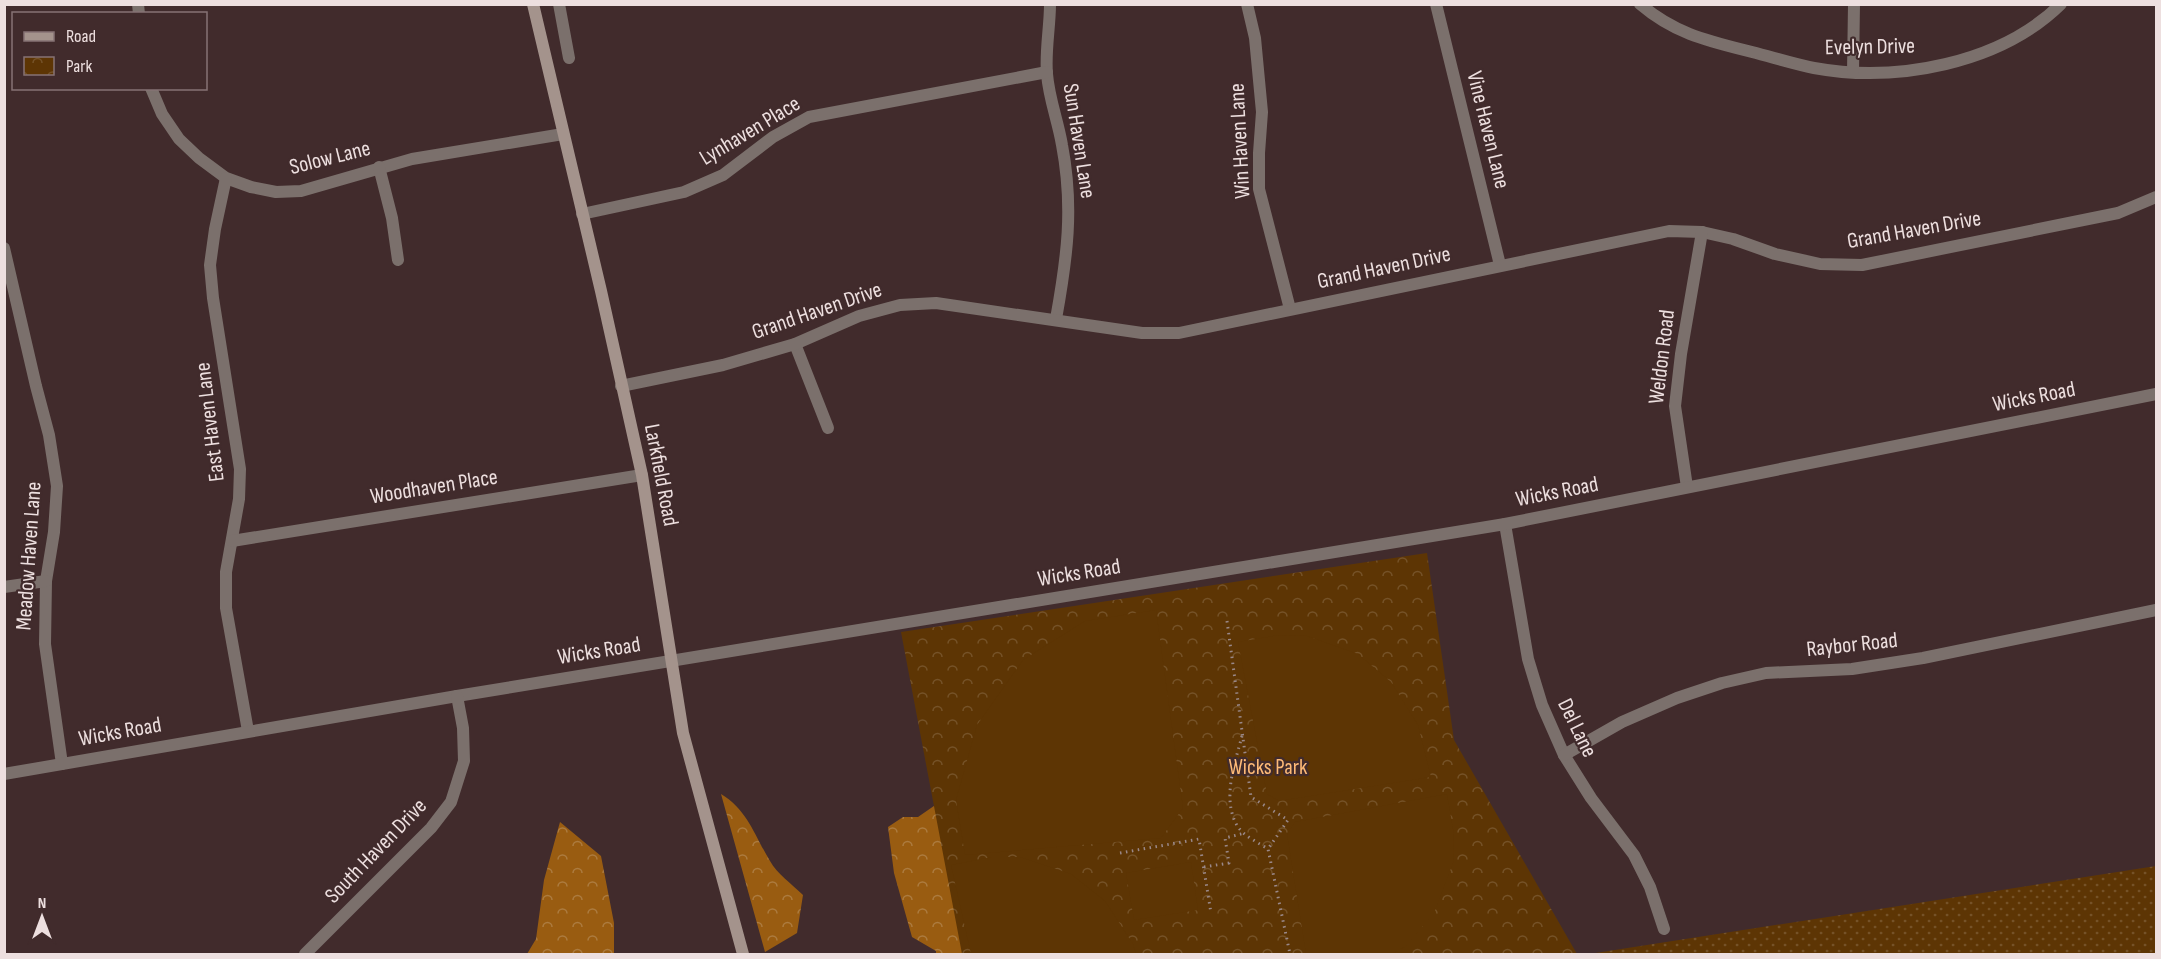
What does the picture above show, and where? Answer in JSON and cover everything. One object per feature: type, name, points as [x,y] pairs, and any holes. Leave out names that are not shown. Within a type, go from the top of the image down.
[{"type":"main road","name":"Larkfield Road","points":[[533,4],[642,475],[683,734],[743,954]]},
{"type":"street","points":[[559,4],[569,58]]},
{"type":"street","name":"Sun Haven Lane","points":[[1050,4],[1047,72],[1053,112],[1062,144],[1070,215],[1067,261],[1056,319]]},
{"type":"street","name":"Win Haven Lane","points":[[1247,4],[1255,38],[1262,112],[1259,189],[1290,309]]},
{"type":"street","name":"Vine Haven Lane","points":[[1436,4],[1500,265]]},
{"type":"street","name":"Evelyn Drive","points":[[1640,4],[1659,21],[1717,44],[1814,68],[1853,72],[1892,71],[1939,65],[1986,53],[2024,34],[2061,4]]},
{"type":"street","points":[[1853,72],[1854,4]]},
{"type":"street","name":"Lynhaven Place","points":[[582,214],[684,192],[723,175],[773,137],[809,117],[1047,72]]},
{"type":"street","name":"Solow Lane","points":[[152,90],[162,114],[179,139],[226,178],[268,190],[301,191],[412,159],[563,134]]},
{"type":"street","points":[[379,167],[392,218],[398,260]]},
{"type":"street","name":"East Haven Lane","points":[[226,178],[210,265],[213,298],[240,469],[238,499],[226,572],[226,608],[248,731]]},
{"type":"street","name":"Grand Haven Drive","points":[[621,386],[723,365],[795,344],[859,316],[900,305],[936,303],[1142,333],[1179,333],[1669,231],[1702,232],[1733,239],[1775,254],[1820,264],[1862,265],[2118,213],[2157,197]]},
{"type":"street","name":"Weldon Road","points":[[1688,487],[1675,406],[1681,354],[1702,232]]},
{"type":"street","name":"Meadow Haven Lane","points":[[4,248],[36,386],[50,435],[57,486],[54,532],[46,580],[45,645],[62,764]]},
{"type":"street","points":[[795,344],[828,428]]},
{"type":"street","name":"Wicks Road","points":[[4,774],[670,660],[1504,524],[2157,394]]},
{"type":"street","name":"Woodhaven Place","points":[[232,541],[642,475]]},
{"type":"street","name":"Del Lane","points":[[1504,524],[1528,659],[1542,705],[1564,754],[1591,798],[1634,855],[1650,887],[1664,928]]},
{"type":"street","points":[[4,587],[46,580]]},
{"type":"street","name":"Raybor Road","points":[[1564,754],[1622,722],[1677,698],[1722,682],[1766,673],[1852,669],[1923,658],[2157,610]]},
{"type":"street","name":"South Haven Drive","points":[[305,954],[431,828],[451,802],[464,761],[463,728],[457,696]]},
{"type":"path","points":[[1227,621],[1251,797],[1288,820],[1268,849]]},
{"type":"path","points":[[1243,734],[1229,797],[1239,829],[1268,849],[1290,954]]},
{"type":"path","points":[[1204,867],[1229,863],[1225,838],[1245,833]]},
{"type":"path","points":[[1120,853],[1199,839],[1211,913]]},
{"type":"green space","name":"Wicks Park","points":[[1427,553],[1454,740],[1577,954],[962,954],[901,632]]},
{"type":"green space","points":[[1156,610],[1183,808],[1161,838],[965,855],[956,800],[977,725],[1023,660],[1085,621]]},
{"type":"green space","points":[[1279,635],[1307,636],[1358,654],[1391,682],[1418,725],[1431,777],[1279,801],[1267,794],[1238,642]]},
{"type":"green space","points":[[721,794],[730,800],[744,816],[777,870],[803,895],[797,933],[765,952]]},
{"type":"green space","points":[[1447,794],[1454,835],[1453,863],[1434,913],[1406,946],[1392,954],[1306,954],[1287,834],[1295,822]]},
{"type":"green space","points":[[944,799],[973,954],[936,954],[936,951],[912,937],[894,873],[888,827],[903,817],[918,817]]},
{"type":"green space","points":[[560,822],[601,856],[614,923],[614,954],[527,954],[536,939],[544,880]]},
{"type":"green space","points":[[992,857],[1020,857],[1071,874],[1105,901],[1133,944],[1136,954],[971,954],[951,865]]},
{"type":"green space","points":[[1191,862],[1198,910],[1134,920],[1126,873]]},
{"type":"green space","points":[[2156,866],[2156,954],[1589,954]]}]
